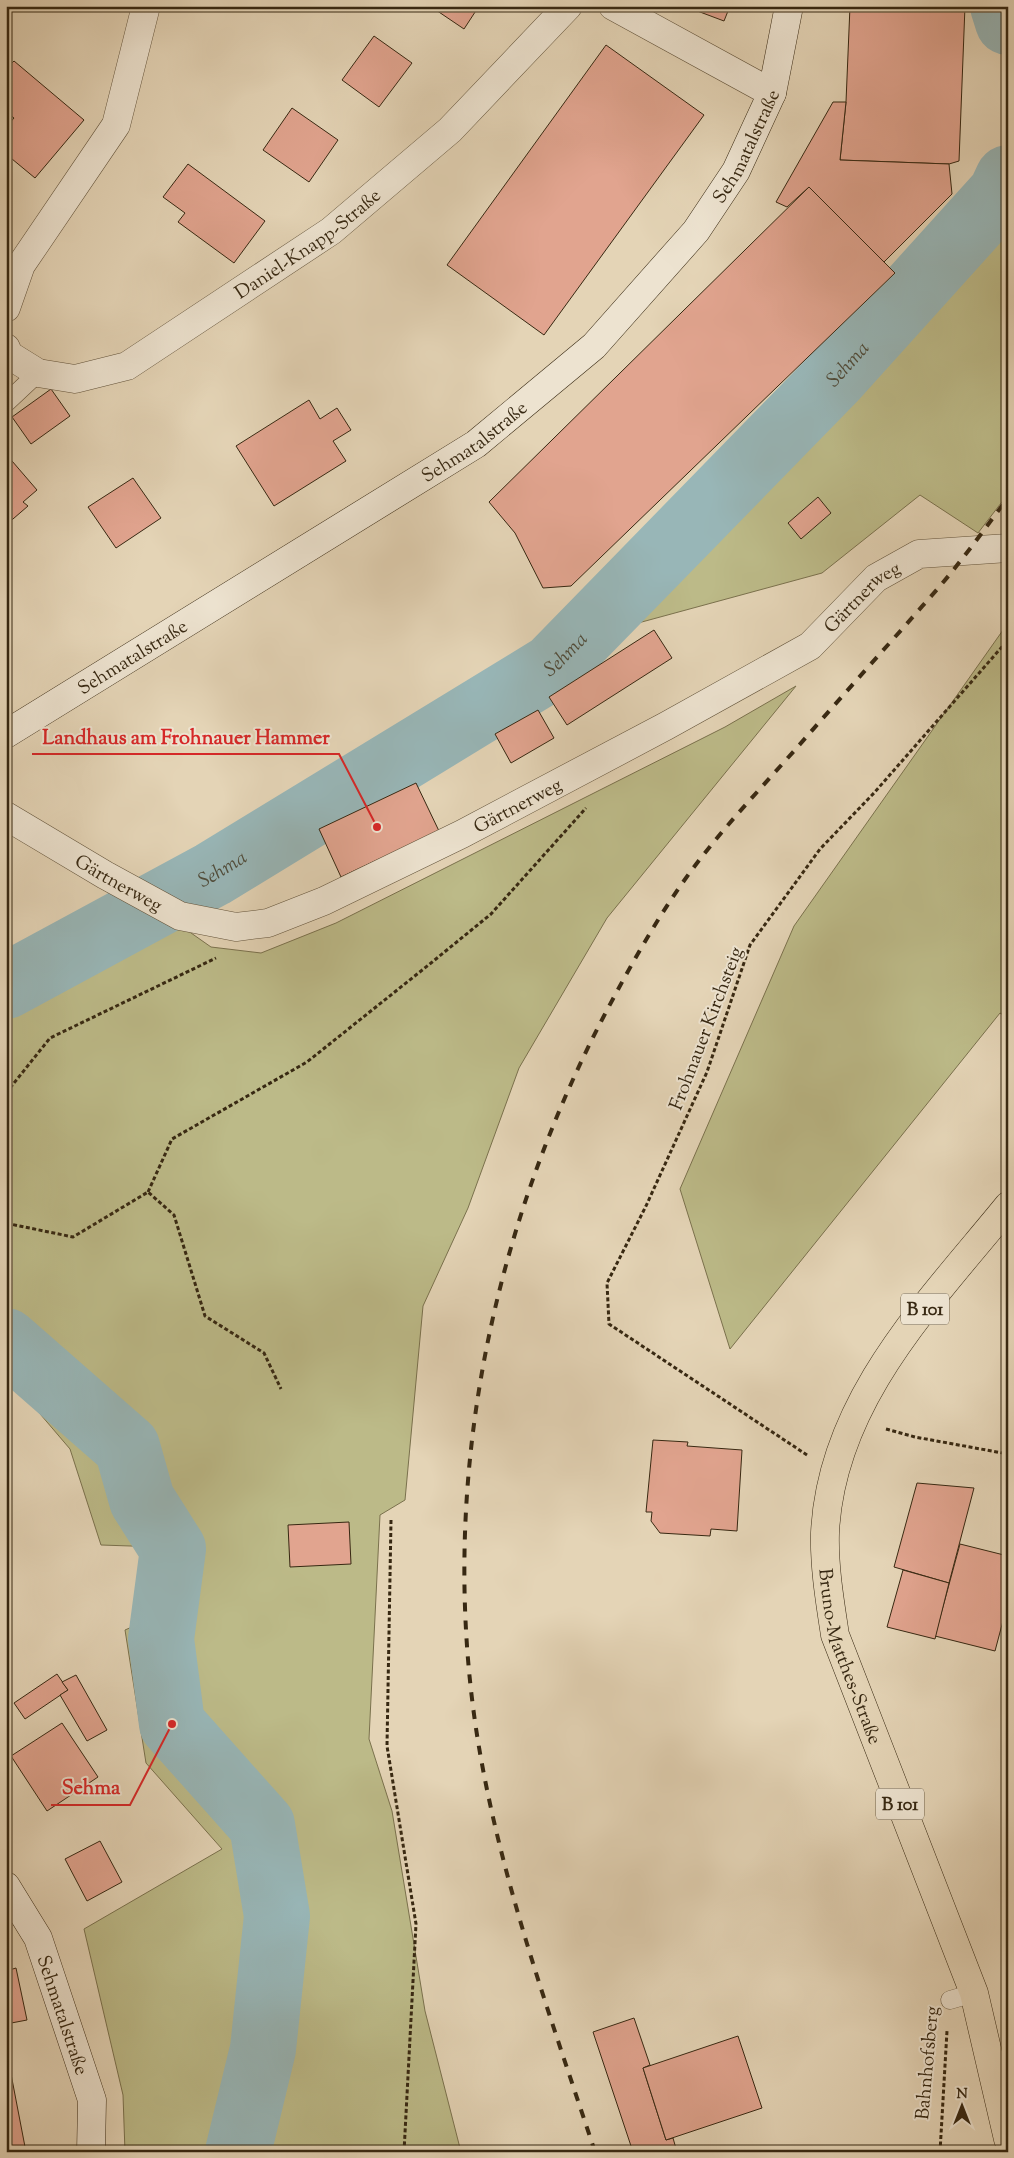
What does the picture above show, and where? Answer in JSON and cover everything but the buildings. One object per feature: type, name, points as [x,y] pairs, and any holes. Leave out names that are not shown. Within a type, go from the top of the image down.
[{"type":"main road","name":"Bruno-Matthes-Straße","points":[[1008,1206],[891,1352],[852,1420],[836,1466],[825,1534],[827,1576],[834,1635],[962,1997],[1008,2139]]},
{"type":"street","points":[[6,308],[21,265],[116,125],[146,6]]},
{"type":"street","name":"Daniel-Knapp-Straße","points":[[6,348],[9,355],[38,373],[74,379],[127,366],[331,231],[450,130],[568,6]]},
{"type":"street","points":[[613,6],[772,93]]},
{"type":"street","name":"Sehmatalstraße","points":[[6,734],[476,444],[594,346],[696,231],[736,171],[772,93],[789,6]]},
{"type":"street","name":"Gärtnerweg","points":[[6,816],[106,876],[180,916],[236,927],[268,923],[324,901],[462,834],[666,726],[810,646],[876,578],[919,554],[1008,548]]},
{"type":"street","name":"Sehmatalstraße","points":[[6,1886],[38,1938],[92,2100],[92,2152]]},
{"type":"lane","points":[[6,403],[38,373]]},
{"type":"path","name":"Frohnauer Kirchsteig","points":[[836,1466],[802,1453],[717,1393],[609,1324],[607,1283],[646,1206],[708,1072],[750,945],[820,849],[874,793],[1008,640]]},
{"type":"path","points":[[6,1215],[10,1224],[73,1237],[148,1192],[172,1139],[307,1062],[424,970],[491,914],[589,804]]},
{"type":"path","points":[[6,1094],[50,1038],[222,956],[236,927]]},
{"type":"path","points":[[148,1192],[174,1215],[205,1316],[264,1353],[281,1389]]},
{"type":"path","points":[[915,1437],[1008,1454]]},
{"type":"path","points":[[391,1520],[387,1746],[416,1924],[404,2152]]},
{"type":"path","name":"Bahnhofsberg","points":[[940,2152],[962,1997]]},
{"type":"shaded area","points":[[1008,219],[1008,494],[978,533],[920,495],[822,573],[605,632],[550,635],[767,472],[898,317]]},
{"type":"shaded area","points":[[1008,623],[1008,1018],[1000,1013],[730,1349],[680,1189],[794,926]]},
{"type":"shaded area","points":[[796,686],[607,918],[519,1068],[468,1208],[423,1306],[405,1500],[380,1515],[369,1739],[392,1811],[425,2011],[461,2152],[125,2152],[123,2095],[84,1929],[222,1849],[146,1763],[125,1630],[189,1602],[190,1548],[101,1545],[70,1449],[6,1374],[6,1004],[164,914],[211,947],[261,953],[336,923],[725,727]]},
{"type":"waterway","name":"Sehma","points":[[1003,6],[1008,22]]},
{"type":"waterway","name":"Sehma","points":[[6,986],[213,874],[552,667],[835,377],[1001,193],[1008,178]]},
{"type":"waterway","name":"Sehma","points":[[6,1341],[127,1447],[142,1500],[173,1549],[161,1639],[172,1724],[262,1825],[277,1916],[263,2049],[238,2152]]},
{"type":"railway","points":[[595,2152],[530,1955],[502,1855],[480,1753],[468,1658],[464,1563],[469,1467],[482,1373],[502,1279],[530,1188],[565,1098],[616,993],[672,899],[697,863],[732,820],[945,580],[1008,498]]},
{"type":"place","name":"Landhaus am Frohnauer Hammer","points":[[377,827]]},
{"type":"place","name":"Sehma","points":[[172,1724]]}]
